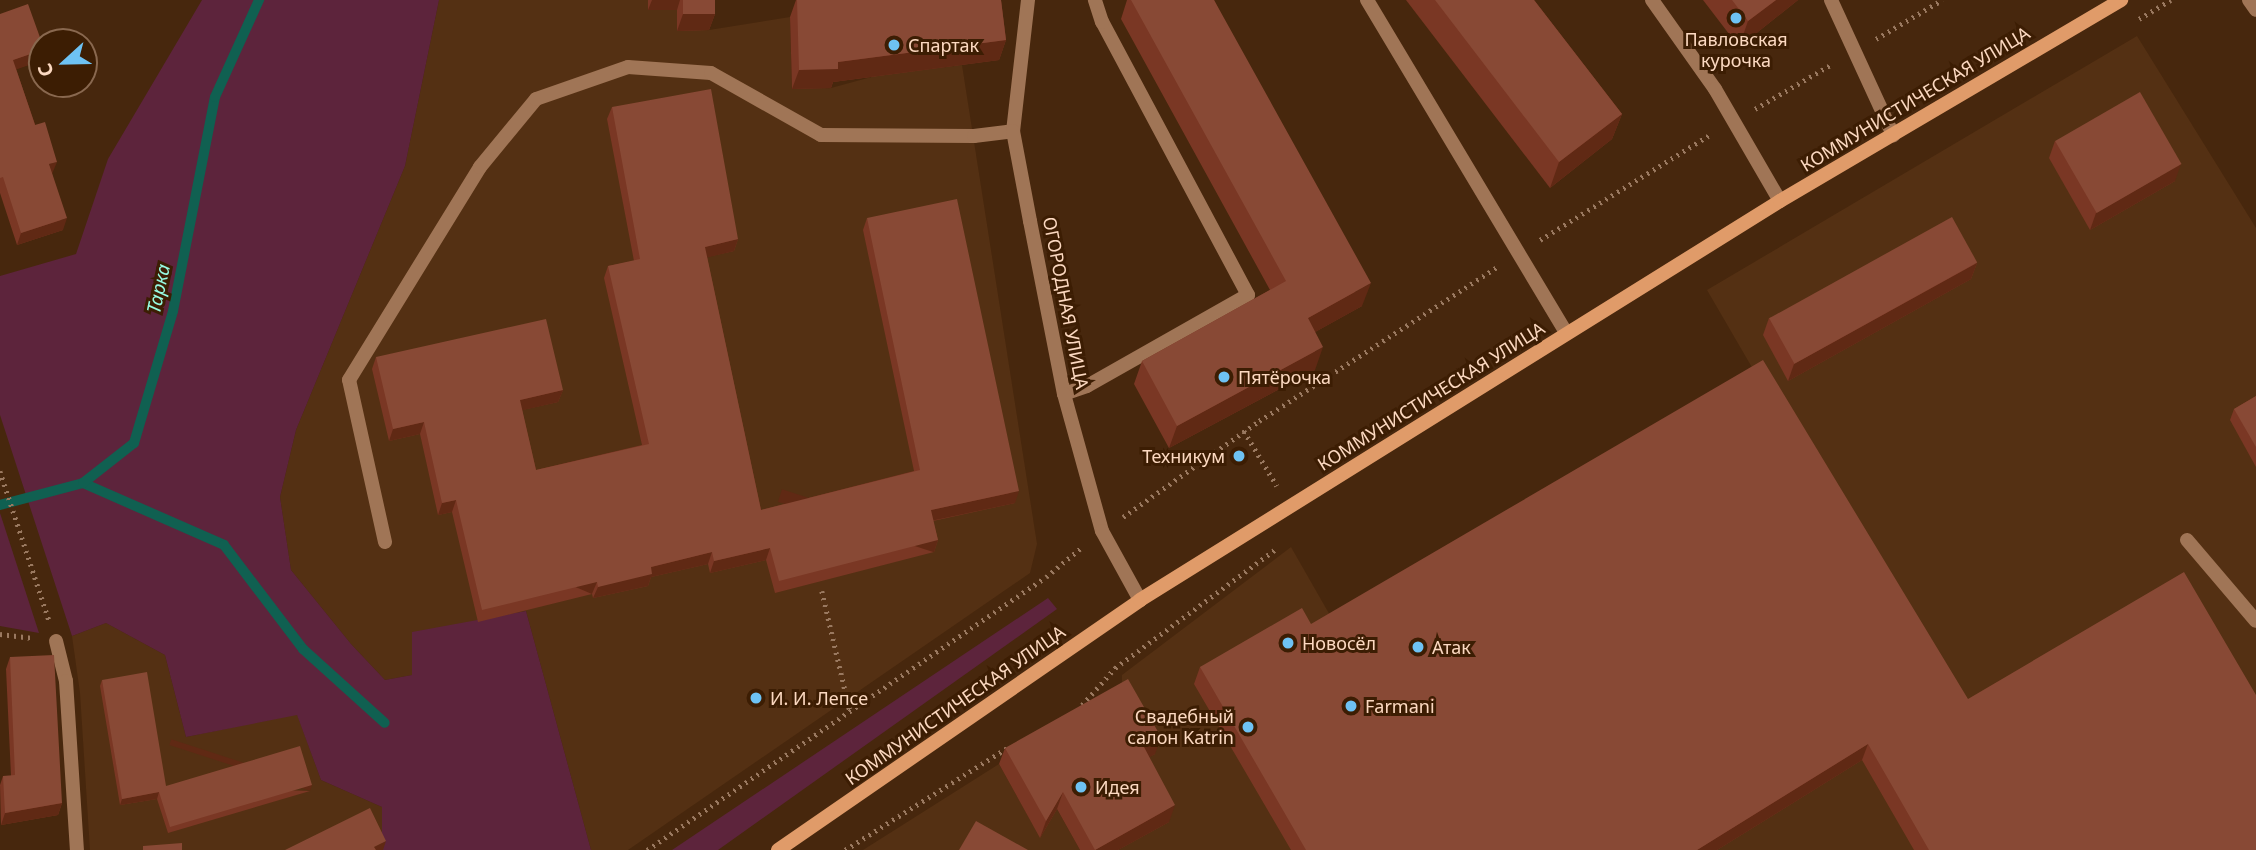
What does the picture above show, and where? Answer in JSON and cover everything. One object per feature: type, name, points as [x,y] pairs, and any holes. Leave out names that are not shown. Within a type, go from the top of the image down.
[{"type":"main road","name":"КОММУНИСТИЧЕСКАЯ УЛИЦА","points":[[778,850],[1140,600],[1780,201],[2121,0]]},
{"type":"street","name":"ОГОРОДНАЯ УЛИЦА","points":[[1028,0],[1013,131],[1064,394],[1102,531],[1140,600]]},
{"type":"street","points":[[1064,394],[1087,386],[1248,295],[1101,22],[1095,0]]},
{"type":"street","points":[[1367,0],[1566,333]]},
{"type":"street","points":[[1652,0],[1715,89],[1780,201]]},
{"type":"street","points":[[1831,0],[1893,135]]},
{"type":"street","points":[[2249,0],[2256,10]]},
{"type":"street","points":[[385,542],[349,380],[480,167],[536,99],[628,67],[711,73],[821,135],[974,136],[1013,131]]},
{"type":"street","points":[[2188,540],[2256,621]]},
{"type":"street","points":[[56,641],[66,681],[77,850]]},
{"type":"path","points":[[647,850],[1046,577],[1102,531],[1244,431],[1519,253],[1734,121],[1942,0]]},
{"type":"path","points":[[2136,21],[2171,0]]},
{"type":"path","points":[[1244,431],[1289,508]]},
{"type":"path","points":[[0,471],[56,641]]},
{"type":"path","points":[[1074,709],[1085,703],[1115,668],[1279,546]]},
{"type":"path","points":[[822,592],[850,710]]},
{"type":"path","points":[[845,850],[1018,741]]},
{"type":"shaded area","points":[[202,0],[439,0],[405,166],[296,430],[280,497],[291,570],[351,644],[385,680],[412,675],[412,632],[526,611],[591,850],[382,850],[382,807],[321,780],[297,715],[186,737],[165,655],[106,623],[72,636],[0,415],[0,276],[76,254],[108,159]]},
{"type":"shaded area","points":[[439,0],[648,0],[677,10],[677,30],[709,30],[790,17],[792,89],[831,88],[875,76],[962,65],[1037,544],[1030,573],[628,850],[591,850],[526,611],[478,622],[412,675],[385,680],[351,644],[291,570],[280,497],[296,430],[405,166]]},
{"type":"shaded area","points":[[2137,36],[2256,228],[2256,850],[1118,850],[1169,821],[1122,695],[1122,675],[1291,547],[1335,624],[1757,376],[1707,290]]},
{"type":"shaded area","points":[[0,513],[39,633],[0,626]]},
{"type":"shaded area","points":[[1048,598],[1057,609],[718,850],[672,850]]},
{"type":"shaded area","points":[[106,623],[165,655],[186,737],[297,714],[321,780],[382,807],[382,850],[90,850],[80,693],[72,636]]},
{"type":"shaded area","points":[[999,764],[1032,823],[1057,809],[1080,850],[863,850]]},
{"type":"building","points":[[683,0],[715,0],[715,14],[683,14]]},
{"type":"building","points":[[797,0],[1001,0],[1006,40],[838,62],[838,69],[799,70]]},
{"type":"building","points":[[1131,0],[1214,0],[1371,283],[1308,318],[1323,347],[1177,426],[1142,361],[1286,281]]},
{"type":"building","points":[[1435,0],[1534,0],[1622,114],[1559,162]]},
{"type":"building","points":[[1732,0],[1776,0],[1748,21]]},
{"type":"building","points":[[28,4],[37,28],[28,28],[28,55],[13,60],[35,125],[45,122],[57,162],[49,164],[67,218],[21,233],[3,177],[0,178],[0,14]]},
{"type":"building","points":[[711,89],[738,239],[705,247],[761,510],[920,470],[867,218],[957,199],[1019,491],[931,510],[938,540],[779,581],[770,548],[714,561],[712,552],[651,567],[652,574],[598,587],[597,582],[482,610],[456,500],[442,503],[424,422],[393,429],[376,357],[546,319],[563,390],[520,400],[536,470],[649,444],[608,266],[640,259],[612,107]]},
{"type":"building","points":[[2140,92],[2182,164],[2097,213],[2055,141]]},
{"type":"building","points":[[1952,217],[1977,262],[1794,364],[1769,318]]},
{"type":"building","points":[[1763,360],[1968,699],[2184,572],[2256,695],[2256,850],[1929,850],[1868,744],[1697,850],[1306,850],[1200,667],[1302,608],[1311,624]]},
{"type":"building","points":[[2256,396],[2256,447],[2234,409]]},
{"type":"building","points":[[54,655],[62,803],[5,813],[3,776],[15,775],[10,657]]},
{"type":"building","points":[[147,672],[166,786],[300,746],[312,785],[170,827],[159,792],[122,799],[102,680]]},
{"type":"building","name":"Идея","points":[[1128,679],[1161,737],[1144,747],[1175,805],[1095,850],[1063,792],[1046,821],[1005,748]]},
{"type":"building","points":[[370,808],[386,841],[374,847],[376,850],[285,850]]},
{"type":"building","points":[[976,821],[1028,850],[959,850]]},
{"type":"building","points":[[182,843],[182,850],[143,850],[143,846]]},
{"type":"waterway","name":"Тарка","points":[[0,505],[83,483],[134,443],[173,311],[215,97],[259,0]]},
{"type":"waterway","points":[[83,483],[224,545],[303,649],[385,723]]},
{"type":"place","name":"Павловская курочка","points":[[1736,18]]},
{"type":"place","name":"Спартак","points":[[894,45]]},
{"type":"place","name":"Пятёрочка","points":[[1224,377]]},
{"type":"place","name":"Техникум","points":[[1239,456]]},
{"type":"place","name":"Новосёл","points":[[1288,643]]},
{"type":"place","name":"Атак","points":[[1418,647]]},
{"type":"place","name":"И. И. Лепсе","points":[[756,698]]},
{"type":"place","name":"Farmani","points":[[1351,706]]},
{"type":"place","name":"Свадебный салон Katrin","points":[[1248,727]]},
{"type":"place","name":"Идея","points":[[1081,787]]}]
